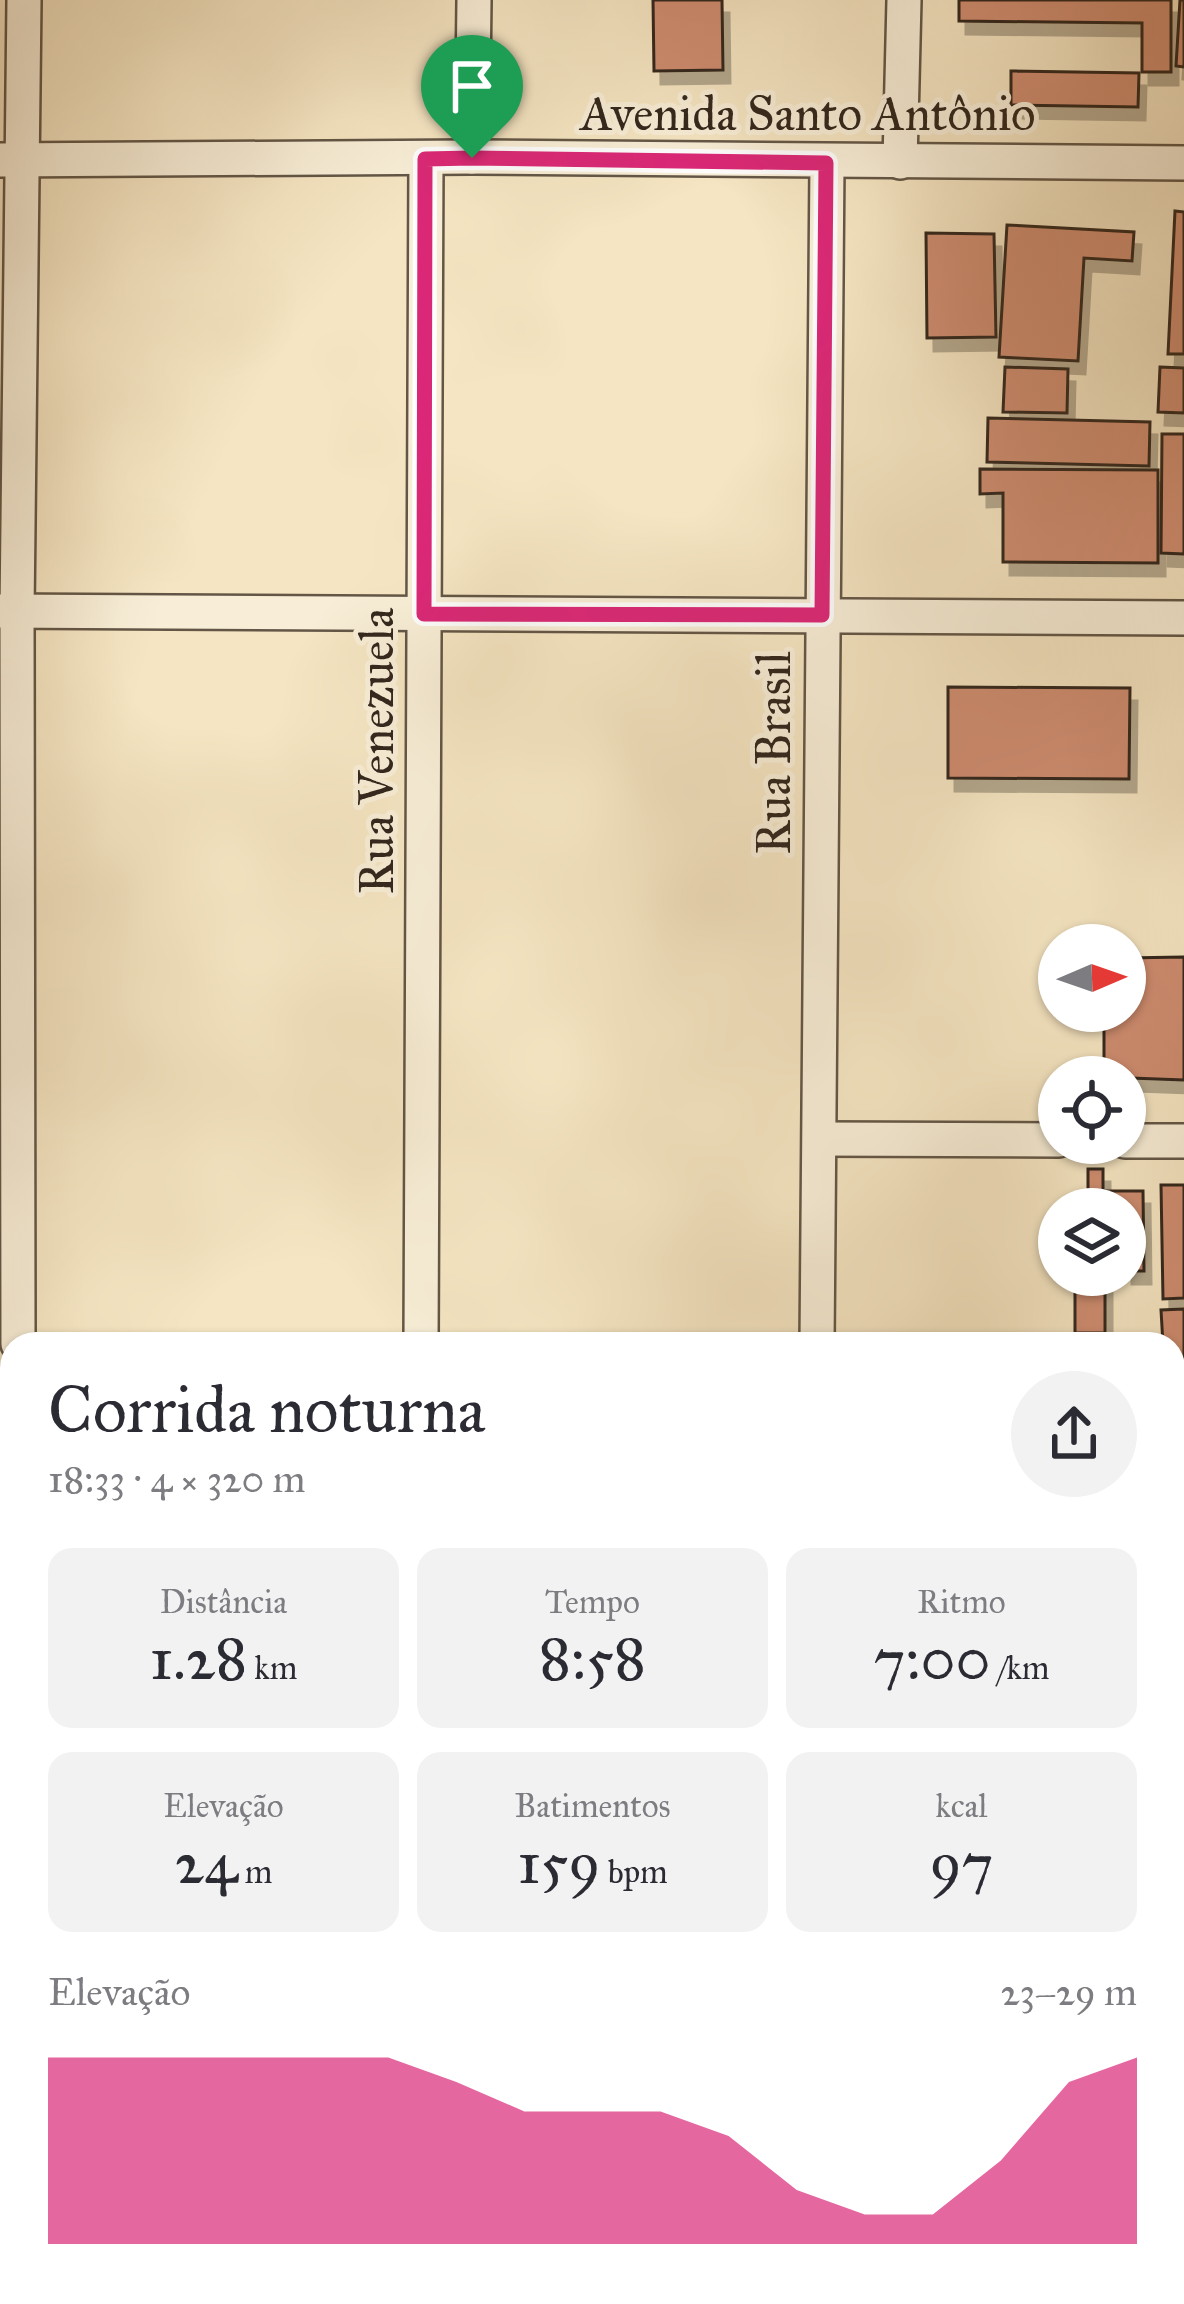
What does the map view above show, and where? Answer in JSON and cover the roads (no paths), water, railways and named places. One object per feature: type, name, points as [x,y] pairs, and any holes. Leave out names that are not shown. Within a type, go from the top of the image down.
[{"type":"street","points":[[18,1332],[9,611],[12,160],[25,0]]},
{"type":"street","points":[[472,158],[474,0]]},
{"type":"street","points":[[900,162],[904,0]]},
{"type":"street","name":"Rua Venezuela","points":[[421,1332],[425,159]]},
{"type":"street","name":"Avenida Santo Antônio","points":[[12,160],[1184,163]]},
{"type":"street","name":"Rua Brasil","points":[[817,1332],[826,163]]},
{"type":"street","points":[[9,611],[1184,618]]},
{"type":"street","points":[[820,1138],[1038,1140]]},
{"type":"street","points":[[1146,1141],[1184,1141]]}]
